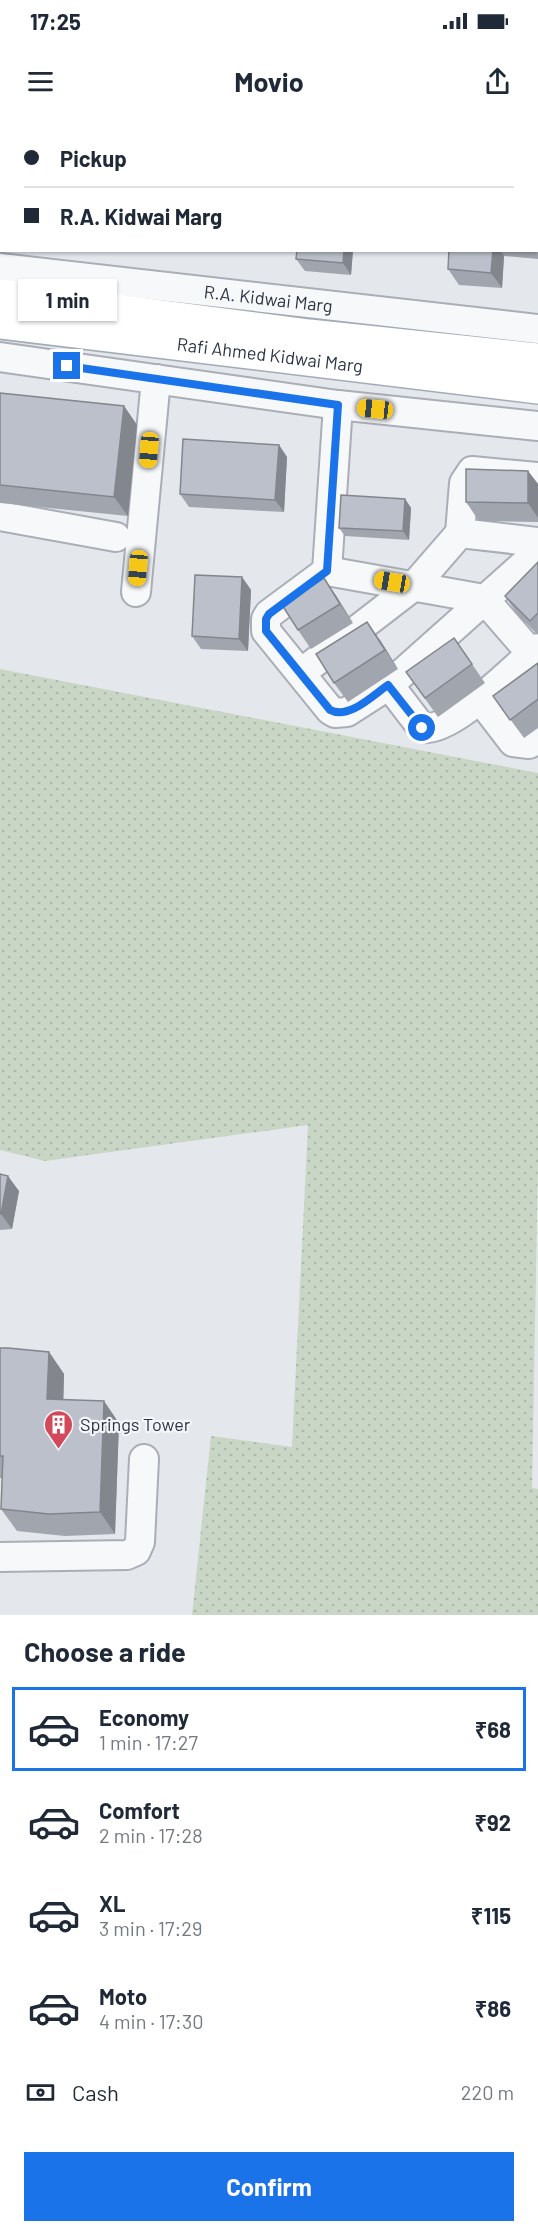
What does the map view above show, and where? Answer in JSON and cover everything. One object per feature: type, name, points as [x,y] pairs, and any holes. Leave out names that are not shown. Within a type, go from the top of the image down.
[{"type":"main road","points":[[0,296],[309,336],[538,360]]},
{"type":"main road","name":"Rafi Ahmed Kidwai Marg","points":[[0,322],[538,387]]},
{"type":"street","name":"R.A. Kidwai Marg","points":[[0,268],[538,329]]},
{"type":"street","points":[[0,357],[338,405],[538,426]]},
{"type":"street","points":[[136,592],[156,379]]},
{"type":"street","points":[[327,571],[338,405]]},
{"type":"street","points":[[301,673],[414,586],[460,533],[464,483],[472,471],[538,477]]},
{"type":"street","points":[[0,516],[116,537]]},
{"type":"street","points":[[460,533],[538,542]]},
{"type":"street","points":[[388,685],[422,728],[438,728],[480,699],[535,651],[484,599],[327,571],[266,619],[266,631],[330,710],[335,713],[347,712],[388,685],[484,599],[538,552]]},
{"type":"street","points":[[480,699],[513,742],[529,744],[538,738]]},
{"type":"street","points":[[0,1557],[128,1555],[136,1551],[140,1542],[144,1459]]},
{"type":"green space","points":[[0,669],[538,773],[538,1161],[532,1488],[538,1489],[538,1615],[192,1615],[211,1436],[292,1447],[308,1125],[45,1161],[0,1150]]},
{"type":"building","points":[[297,252],[344,252],[343,263],[296,259]]},
{"type":"building","points":[[449,252],[493,252],[491,273],[448,269]]},
{"type":"building","points":[[0,393],[124,406],[114,497],[0,485]]},
{"type":"building","points":[[183,439],[279,445],[275,500],[180,494]]},
{"type":"building","points":[[466,469],[528,471],[528,503],[466,502]]},
{"type":"building","points":[[341,495],[405,499],[403,531],[339,528]]},
{"type":"building","points":[[538,562],[538,613],[530,621],[505,596]]},
{"type":"building","points":[[195,575],[242,577],[239,639],[192,636]]},
{"type":"building","points":[[324,578],[340,604],[298,630],[282,605]]},
{"type":"building","points":[[367,622],[385,650],[334,683],[316,654]]},
{"type":"building","points":[[454,638],[472,664],[425,698],[406,672]]},
{"type":"building","points":[[538,663],[538,699],[510,720],[493,696]]},
{"type":"building","points":[[0,1174],[8,1176],[1,1214],[0,1214]]},
{"type":"building","name":"Springs Tower","points":[[0,1348],[49,1352],[47,1399],[104,1401],[100,1512],[49,1514],[1,1509],[3,1456],[0,1456]]},
{"type":"place","name":"Springs Tower","points":[[59,1450]]},
{"type":"route","points":[[67,366],[338,405],[327,571],[269,614],[266,619],[266,631],[330,710],[335,713],[347,712],[388,685],[422,728]]}]
